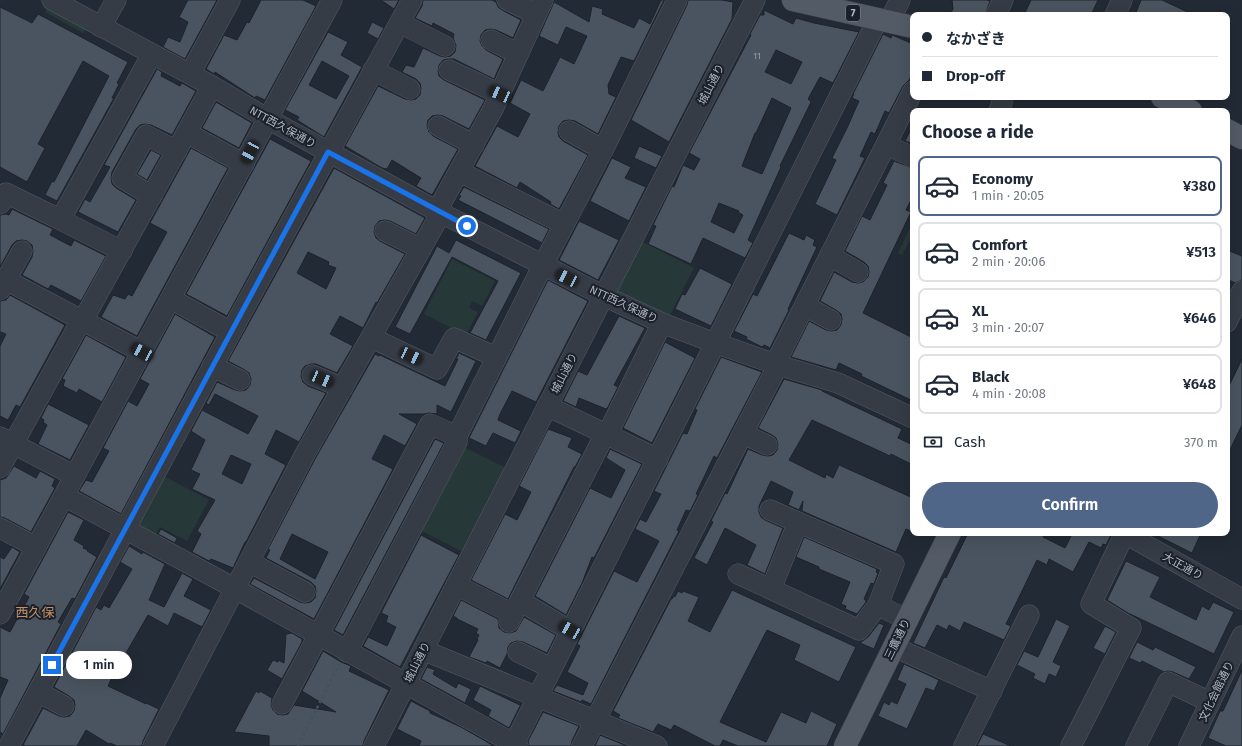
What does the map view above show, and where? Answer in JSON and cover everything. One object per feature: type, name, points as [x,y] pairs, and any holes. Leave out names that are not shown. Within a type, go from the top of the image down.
[{"type":"main road","name":"7","points":[[793,0],[910,26]]},
{"type":"main road","points":[[1165,103],[1181,108]]},
{"type":"main road","points":[[1230,132],[1242,138]]},
{"type":"main road","name":"三鷹通り","points":[[845,746],[949,536]]},
{"type":"street","name":"NTT西久保通り","points":[[52,0],[212,86],[268,119],[439,212],[604,296],[662,323],[715,343],[777,365],[838,384],[910,417]]},
{"type":"street","points":[[101,27],[116,0]]},
{"type":"street","points":[[190,74],[230,0]]},
{"type":"street","points":[[0,614],[332,0]]},
{"type":"street","points":[[9,746],[212,366],[412,0]]},
{"type":"street","points":[[153,746],[306,454],[421,249],[500,94],[539,7],[507,0]]},
{"type":"street","points":[[346,652],[457,442],[457,436],[496,357],[603,150],[678,0]]},
{"type":"street","name":"城山通り","points":[[374,746],[604,296],[660,182],[755,0]]},
{"type":"street","points":[[64,496],[236,589],[346,652],[515,745],[570,630],[658,459],[715,343],[884,20],[900,0]]},
{"type":"street","points":[[997,12],[1003,0]]},
{"type":"street","points":[[1116,12],[1122,0]]},
{"type":"street","points":[[400,23],[445,46]]},
{"type":"street","points":[[491,40],[518,54]]},
{"type":"street","points":[[55,216],[59,217],[63,215],[152,54]]},
{"type":"street","points":[[373,70],[410,89]]},
{"type":"street","points":[[448,70],[500,94]]},
{"type":"street","points":[[0,468],[7,441],[87,313],[212,86]]},
{"type":"street","points":[[582,746],[743,434],[805,306],[910,97]]},
{"type":"street","points":[[438,126],[474,145]]},
{"type":"street","points":[[569,132],[603,150]]},
{"type":"street","points":[[187,133],[244,164]]},
{"type":"street","points":[[152,196],[122,178],[146,135],[177,151]]},
{"type":"street","points":[[886,145],[910,156]]},
{"type":"street","points":[[460,172],[564,224]]},
{"type":"street","points":[[0,204],[6,193],[55,216],[122,251]]},
{"type":"street","points":[[385,230],[421,249]]},
{"type":"street","points":[[22,251],[3,285],[82,319],[142,352]]},
{"type":"street","points":[[830,256],[858,272]]},
{"type":"street","points":[[1230,316],[1242,291]]},
{"type":"street","points":[[171,299],[231,332]]},
{"type":"street","points":[[805,306],[831,320]]},
{"type":"street","points":[[514,612],[606,435],[662,323]]},
{"type":"street","points":[[372,338],[437,368],[454,338],[496,357]]},
{"type":"street","points":[[212,366],[240,380]]},
{"type":"street","points":[[312,375],[343,388]]},
{"type":"street","points":[[547,406],[658,459]]},
{"type":"street","points":[[282,704],[430,424],[457,436]]},
{"type":"street","points":[[743,434],[767,445]]},
{"type":"street","points":[[7,441],[75,476]]},
{"type":"street","points":[[738,574],[859,630],[878,605],[894,564],[770,510]]},
{"type":"street","points":[[771,589],[798,522]]},
{"type":"street","points":[[0,528],[36,547]]},
{"type":"street","points":[[1071,746],[1131,628],[1091,604],[1124,536]]},
{"type":"street","name":"大正通り","points":[[1130,536],[1242,599]]},
{"type":"street","points":[[249,562],[306,592]]},
{"type":"street","points":[[456,585],[514,612],[570,630]]},
{"type":"street","points":[[878,605],[907,620]]},
{"type":"street","points":[[964,746],[1029,615]]},
{"type":"street","name":"文化会館通り","points":[[1189,746],[1242,636]]},
{"type":"street","points":[[423,650],[658,746]]},
{"type":"street","points":[[903,651],[992,691]]},
{"type":"street","points":[[518,652],[552,668]]},
{"type":"street","points":[[1136,746],[1168,682],[1210,702]]},
{"type":"street","points":[[38,692],[64,706]]},
{"type":"path","points":[[298,746],[346,652]]},
{"type":"shaded area","points":[[48,6],[86,28],[83,33],[45,12]]},
{"type":"shaded area","points":[[910,227],[910,240],[902,255],[898,253]]},
{"type":"shaded area","points":[[639,240],[694,268],[670,315],[621,296],[616,286]]},
{"type":"shaded area","points":[[452,259],[495,281],[482,306],[472,301],[469,308],[478,312],[466,335],[424,314]]},
{"type":"shaded area","points":[[458,444],[508,469],[465,553],[416,528]]},
{"type":"shaded area","points":[[160,474],[209,500],[187,541],[160,527],[153,540],[134,530]]},
{"type":"building","points":[[188,0],[217,0],[185,59],[163,47],[168,37],[180,42],[188,22],[179,17]]},
{"type":"building","points":[[261,0],[303,0],[316,6],[265,100],[256,96],[255,98],[215,72],[214,74],[206,69],[224,35],[237,40],[247,22],[249,23]]},
{"type":"building","points":[[381,0],[399,0],[394,9]]},
{"type":"building","points":[[423,0],[492,0],[496,2],[498,7],[502,10],[521,20],[513,38],[491,29],[485,30],[481,35],[480,41],[482,46],[486,50],[503,59],[494,79],[454,59],[443,60],[439,65],[439,76],[444,80],[485,100],[469,129],[443,116],[432,116],[428,120],[427,126],[429,132],[433,136],[458,149],[432,195],[416,186],[421,178],[392,160],[387,169],[382,168],[345,146],[378,86],[405,99],[416,99],[420,95],[420,83],[416,79],[402,72],[406,65],[414,67],[423,48],[445,57],[451,56],[455,52],[456,45],[453,38],[454,34],[433,23],[432,26],[415,18],[422,6]]},
{"type":"building","points":[[661,0],[664,0],[634,61],[621,57],[608,85],[609,94],[616,97],[598,134],[575,121],[563,121],[559,126],[559,137],[563,141],[588,155],[559,209],[550,204],[551,202],[520,182],[517,188],[475,166],[497,126],[518,137],[530,114],[510,103],[521,80],[543,91],[560,57],[574,64],[587,36],[566,27],[558,45],[539,36],[554,2],[589,22],[592,6],[603,9],[602,14],[634,28],[639,18],[650,24]]},
{"type":"building","points":[[688,0],[722,0],[733,2],[732,19],[669,142],[631,120],[687,5]]},
{"type":"building","points":[[952,0],[990,1],[986,12],[952,12],[953,9]]},
{"type":"building","points":[[1031,0],[1098,0],[1092,12],[1025,12]]},
{"type":"building","points":[[1141,0],[1162,0],[1188,12],[1136,12]]},
{"type":"building","points":[[0,7],[32,23],[38,14],[128,62],[117,83],[119,84],[112,98],[114,98],[57,201],[45,195],[52,181],[54,182],[109,76],[83,61],[38,144],[45,148],[27,182],[0,167]]},
{"type":"building","points":[[764,10],[793,24],[796,18],[859,32],[833,83],[820,77],[808,99],[811,102],[780,166],[781,167],[748,240],[753,243],[745,258],[703,238],[691,264],[648,244],[656,226],[653,225],[672,186],[674,187],[683,165],[694,170],[700,159],[689,153],[760,15],[764,15]],"holes":[[[776,50],[802,62],[791,84],[765,72]],[[772,98],[791,108],[762,174],[742,166]],[[719,203],[739,211],[738,212],[743,215],[734,233],[711,222]]]},
{"type":"building","points":[[372,22],[384,28],[378,39],[367,33]]},
{"type":"building","points":[[328,32],[348,42],[341,55],[362,67],[324,137],[297,120],[299,117],[285,110]],"holes":[[[322,61],[349,76],[336,99],[309,85]]]},
{"type":"building","points":[[883,34],[891,38],[892,35],[910,43],[910,78],[903,86],[889,113],[885,111],[875,134],[871,132],[860,156],[865,158],[837,215],[815,204],[836,160],[832,158],[859,101],[852,98]]},
{"type":"building","points":[[157,69],[162,72],[161,76],[180,86],[182,83],[196,91],[172,135],[151,125],[140,125],[136,129],[112,172],[112,184],[136,200],[118,232],[78,212],[85,199],[90,202],[110,167],[104,165]]},
{"type":"building","points":[[216,102],[252,123],[239,148],[202,128]]},
{"type":"building","points":[[910,131],[910,143],[905,141]]},
{"type":"building","points":[[270,139],[311,161],[227,316],[186,294]]},
{"type":"building","points":[[639,146],[662,156],[656,168],[634,158]]},
{"type":"building","points":[[191,148],[228,168],[137,336],[101,317],[113,295],[125,299],[128,294],[132,296],[167,232],[150,223]]},
{"type":"building","points":[[151,150],[161,155],[147,180],[137,174]]},
{"type":"building","points":[[612,158],[631,167],[625,178],[646,187],[629,221],[590,201]]},
{"type":"building","points":[[894,161],[910,167],[910,202],[906,210],[910,212],[910,214],[863,313],[910,336],[910,400],[861,376],[862,374],[839,363],[836,370],[791,357],[809,321],[831,331],[837,330],[841,325],[841,314],[820,301],[834,272],[852,282],[858,283],[863,282],[868,277],[868,266],[845,251],[862,216],[870,220],[887,185],[883,183]]},
{"type":"building","points":[[334,168],[425,218],[416,234],[385,220],[379,221],[375,226],[374,232],[376,238],[405,254],[377,303],[376,302],[363,328],[340,316],[330,334],[353,346],[337,373],[316,364],[305,366],[302,370],[301,376],[303,382],[308,386],[326,393],[299,442],[276,430],[265,454],[286,465],[245,542],[233,568],[211,559],[209,561],[192,552],[201,534],[197,531],[215,500],[192,489],[200,474],[191,470],[205,440],[191,431],[202,410],[248,434],[258,416],[215,394],[209,405],[206,403],[217,382],[240,391],[246,390],[250,385],[251,379],[249,373],[228,361]],"holes":[[[308,252],[329,262],[328,265],[336,268],[326,289],[297,273]],[[231,455],[251,464],[242,484],[222,474]]]},
{"type":"building","points":[[464,187],[549,229],[542,243],[458,200]]},
{"type":"building","points":[[12,209],[53,229],[50,235],[71,246],[74,240],[106,256],[81,301],[51,285],[48,289],[22,275],[32,257],[33,251],[32,245],[27,241],[16,241],[12,245],[0,267],[0,215],[9,215]]},
{"type":"building","points":[[579,221],[619,240],[598,280],[559,260]]},
{"type":"building","points":[[789,233],[804,240],[806,235],[815,240],[813,245],[817,247],[770,348],[764,345],[762,347],[746,339],[747,337],[734,331],[753,294],[757,296]]},
{"type":"building","points":[[456,240],[521,273],[486,340],[470,333],[498,281],[452,257],[410,334],[395,327],[437,246],[449,253]]},
{"type":"building","points":[[1230,251],[1242,256],[1242,280],[1235,283],[1230,280]]},
{"type":"building","points":[[700,268],[732,284],[711,326],[675,309],[682,294],[685,295]]},
{"type":"building","points":[[548,280],[588,301],[536,402],[512,391],[500,414],[498,420],[521,431],[515,443],[493,433],[486,446],[469,438]]},
{"type":"building","points":[[10,295],[65,325],[20,407],[16,405],[8,420],[0,416],[0,346],[6,334],[0,332],[0,301],[6,300]]},
{"type":"building","points":[[175,314],[215,337],[121,514],[79,491],[86,480],[92,482],[109,451],[103,448],[128,401],[137,406],[149,384],[140,379]]},
{"type":"building","points":[[619,316],[645,328],[614,385],[618,387],[608,407],[606,409],[579,398],[576,407],[563,401],[578,371],[587,375]]},
{"type":"building","points":[[86,335],[126,357],[102,402],[79,389],[77,393],[63,386],[65,380],[62,379]]},
{"type":"building","points":[[665,342],[695,358],[652,443],[623,428]]},
{"type":"building","points":[[459,353],[476,361],[451,412],[437,405],[437,414],[399,414],[417,424],[405,446],[384,435],[372,459],[393,469],[314,619],[250,584],[254,578],[300,602],[311,602],[315,598],[315,586],[311,582],[266,558],[270,550],[268,549],[315,459],[375,354],[445,386],[458,359],[456,359]],"holes":[[[292,534],[328,552],[315,579],[280,559]]]},
{"type":"building","points":[[721,357],[762,372],[717,458],[714,456],[696,494],[698,495],[690,511],[686,510],[677,530],[679,531],[591,704],[582,700],[581,702],[553,691],[557,685],[583,695],[588,683],[567,672],[580,646],[577,644],[614,571],[637,582],[659,541],[635,529],[640,519],[646,522],[661,494],[654,491],[683,433],[687,434],[697,410],[695,409]]},
{"type":"building","points":[[1242,359],[1242,425],[1230,450],[1230,384]]},
{"type":"building","points":[[784,379],[822,390],[902,429],[898,438],[910,444],[910,464],[891,454],[890,456],[812,420],[789,460],[825,478],[826,474],[833,478],[839,465],[910,497],[910,531],[906,529],[896,552],[802,511],[803,501],[799,510],[788,505],[793,492],[771,481],[759,506],[759,512],[761,517],[765,520],[783,528],[765,574],[747,565],[756,545],[725,528],[707,565],[694,558],[748,449],[768,456],[773,455],[777,450],[778,444],[776,438],[758,428]]},
{"type":"building","points":[[48,404],[89,425],[70,460],[38,444],[47,425],[41,418]]},
{"type":"building","points":[[548,429],[572,438],[568,447],[582,454],[574,467],[508,599],[471,580],[505,514],[517,520],[531,492],[519,486]]},
{"type":"building","points":[[435,439],[444,443],[343,635],[334,630]]},
{"type":"building","points":[[610,449],[642,464],[594,558],[592,557],[582,583],[566,615],[535,596],[590,488],[611,498],[625,470],[606,458]]},
{"type":"building","points":[[14,466],[36,478],[40,471],[55,479],[52,486],[55,488],[31,532],[5,518],[0,517],[0,480],[6,478]]},
{"type":"building","points":[[68,512],[84,520],[74,540],[97,557],[75,599],[72,598],[58,622],[61,624],[3,734],[0,732],[0,698],[8,680],[0,677],[0,627],[10,632],[29,597],[24,594]]},
{"type":"building","points":[[161,529],[177,538],[175,543],[158,534]]},
{"type":"building","points":[[421,535],[459,555],[400,667],[363,646],[368,637],[387,646],[396,627],[386,622],[388,616],[381,613]]},
{"type":"building","points":[[967,536],[1044,536],[1065,548],[1071,536],[1110,536],[1106,545],[1103,544],[1101,548],[1089,542],[1073,572],[1049,559],[1047,565],[1037,560],[1006,624],[1011,626],[1004,640],[964,622],[960,631],[949,625],[947,630],[937,625],[925,648],[913,643],[944,577],[946,578]]},
{"type":"building","points":[[1158,536],[1200,536],[1192,553]]},
{"type":"building","points":[[804,537],[877,569],[876,572],[878,573],[874,584],[871,583],[864,599],[866,602],[857,614],[845,609],[846,606],[841,604],[850,582],[819,569],[819,567],[796,557]]},
{"type":"building","points":[[129,546],[142,554],[143,552],[165,564],[149,600],[164,607],[182,573],[193,579],[184,596],[211,610],[202,627],[174,613],[168,626],[148,615],[122,660],[121,659],[108,686],[159,709],[142,746],[117,746],[110,743],[109,744],[86,730],[77,746],[23,745],[43,708],[64,717],[70,716],[74,711],[74,700],[54,687],[96,607],[101,610],[104,605],[109,608],[132,569],[120,562]]},
{"type":"building","points":[[12,547],[20,552],[0,589],[0,557],[4,559]]},
{"type":"building","points":[[1126,561],[1160,577],[1150,597],[1196,620],[1202,606],[1209,610],[1213,602],[1234,612],[1214,654],[1128,613],[1107,600]]},
{"type":"building","points":[[732,590],[856,647],[839,682],[794,660],[800,645],[767,630],[720,722],[766,742],[781,712],[806,723],[811,711],[837,724],[827,746],[738,746],[723,740],[720,746],[715,746],[674,725],[671,730],[658,724],[653,732],[618,718],[620,715],[613,711],[671,599],[674,596],[675,597],[678,591],[682,593],[683,591],[699,597],[688,621],[710,632]]},
{"type":"building","points":[[461,600],[498,619],[499,628],[504,632],[510,633],[516,631],[524,617],[556,635],[547,653],[523,642],[517,641],[511,643],[500,668],[487,661],[486,663],[469,657],[479,635],[476,633],[478,629],[453,616]]},
{"type":"building","points":[[1056,619],[1070,626],[1053,662],[1061,666],[1056,677],[1049,674],[1045,684],[1033,678],[1035,674],[1017,665],[1024,651],[1038,657]]},
{"type":"building","points":[[879,623],[884,625],[874,649],[860,643],[868,637]]},
{"type":"building","points":[[1105,626],[1116,632],[1105,654],[1093,648]]},
{"type":"building","points":[[292,633],[302,639],[302,642],[282,679],[267,670],[273,660],[278,662],[278,660],[284,663],[286,634]]},
{"type":"building","points":[[1137,642],[1153,650],[1155,647],[1196,667],[1189,679],[1173,672],[1164,672],[1142,661],[1140,663],[1129,658]]},
{"type":"building","points":[[323,651],[351,666],[349,671],[389,690],[363,746],[269,746],[269,736],[234,732],[256,691],[259,693],[260,691],[272,698],[271,705],[277,714],[288,714],[294,705],[336,712],[302,691]]},
{"type":"building","points":[[904,664],[939,680],[934,691],[926,688],[907,729],[878,716],[884,702],[889,705],[891,701],[897,704],[906,684],[897,680]]},
{"type":"building","points":[[427,667],[435,670],[433,674],[456,688],[458,683],[471,689],[465,703],[421,679]]},
{"type":"building","points":[[1242,670],[1242,746],[1226,746],[1208,738],[1220,711],[1223,711]]},
{"type":"building","points":[[480,686],[520,705],[521,704],[509,728],[488,716],[491,710],[473,700]]},
{"type":"building","points":[[411,701],[430,711],[430,713],[461,727],[494,746],[419,746],[421,741],[397,729]]},
{"type":"building","points":[[543,712],[579,726],[571,746],[529,746],[528,741]]},
{"type":"building","points":[[983,734],[1011,746],[977,746]]},
{"type":"building","points":[[600,735],[627,746],[595,746]]},
{"type":"district","name":"西久保","points":[[35,612]]},
{"type":"route","points":[[52,665],[328,152],[467,226]]}]
